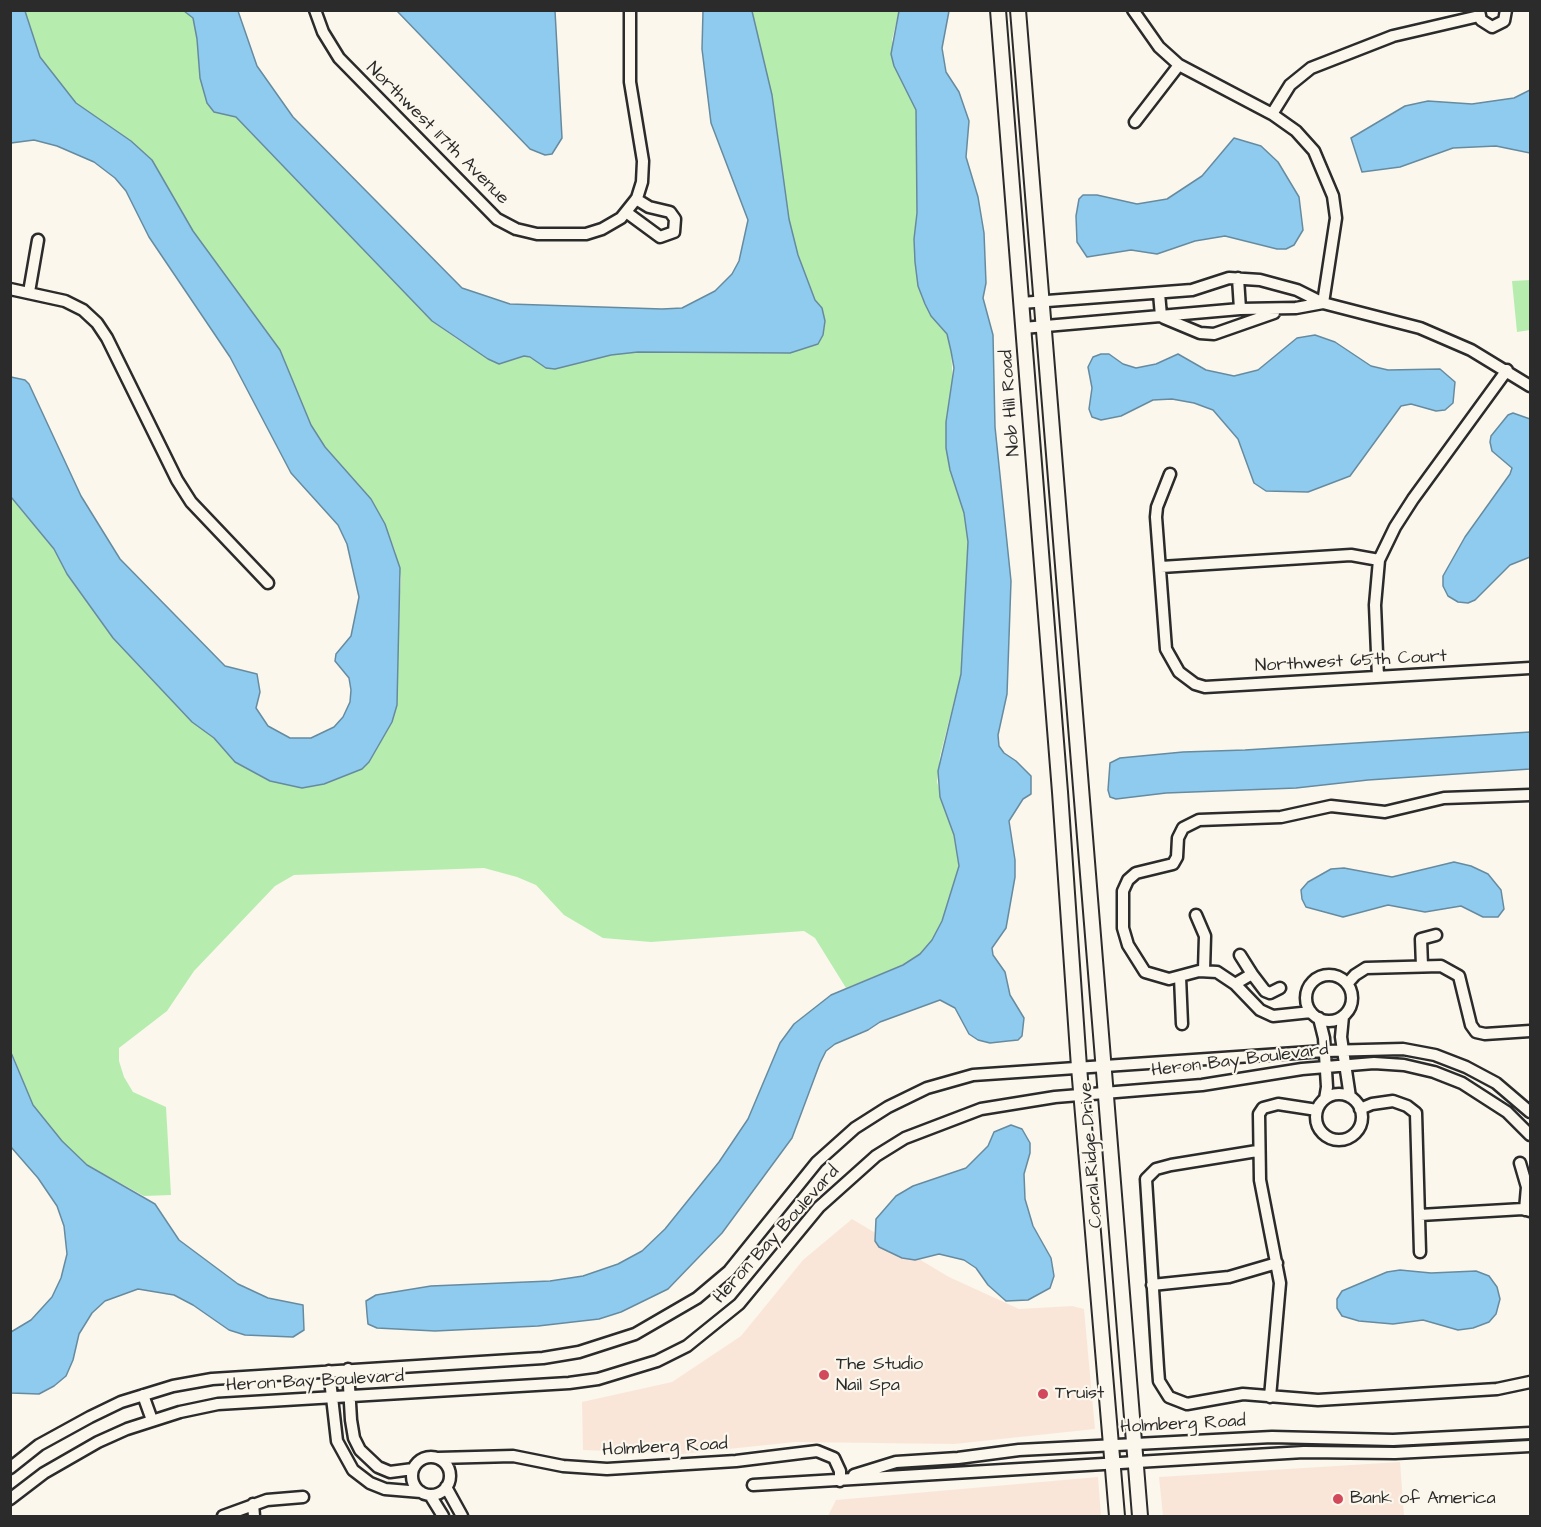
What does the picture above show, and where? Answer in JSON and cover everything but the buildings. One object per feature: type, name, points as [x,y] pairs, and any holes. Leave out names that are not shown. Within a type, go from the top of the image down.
[{"type":"main road","name":"Nob Hill Road","points":[[998,10],[1060,792]]},
{"type":"main road","points":[[1018,10],[1043,327]]},
{"type":"main road","name":"Coral Ridge Drive","points":[[1043,327],[1140,1516]]},
{"type":"main road","name":"Coral Ridge Drive","points":[[1060,792],[1081,1095],[1117,1516]]},
{"type":"street","name":"Northwest 117th Avenue","points":[[315,10],[323,32],[339,58],[497,219],[516,229],[537,234],[586,234],[602,229],[631,206],[642,182],[643,161],[630,82],[630,10]]},
{"type":"street","points":[[1133,10],[1159,47],[1179,65],[1272,114],[1296,131],[1314,151],[1333,196],[1336,218],[1334,244],[1323,303]]},
{"type":"street","points":[[1272,114],[1290,85],[1311,68],[1393,36],[1479,13],[1483,24],[1496,26],[1504,21],[1506,10]]},
{"type":"street","points":[[1136,122],[1179,65]]},
{"type":"street","points":[[29,292],[38,240]]},
{"type":"street","points":[[1021,303],[1192,290],[1213,281],[1238,278],[1260,280],[1297,290],[1323,303],[1413,326],[1472,350],[1530,386]]},
{"type":"street","points":[[1238,278],[1240,309]]},
{"type":"street","points":[[10,289],[65,301],[83,310],[97,323],[107,338],[181,487],[191,502],[268,583]]},
{"type":"street","points":[[1160,293],[1161,316]]},
{"type":"street","points":[[1161,316],[1200,333],[1214,334],[1263,315],[1323,303]]},
{"type":"street","points":[[1023,328],[1240,309],[1296,308]]},
{"type":"street","points":[[1378,677],[1375,605],[1379,560],[1395,527],[1413,499],[1507,370]]},
{"type":"street","points":[[1170,474],[1157,507],[1161,567],[1351,555],[1379,560]]},
{"type":"street","name":"Northwest 65th Court","points":[[1161,567],[1166,649],[1186,680],[1205,687],[1530,668]]},
{"type":"street","points":[[1325,1099],[1325,1050],[1315,1015],[1306,999],[1307,992],[1315,980],[1322,977],[1336,976],[1347,984],[1352,998],[1348,1011],[1343,1016],[1330,1021],[1315,1015],[1273,1016],[1260,1010],[1235,984],[1217,972],[1204,970],[1180,977],[1156,977],[1145,972],[1128,945],[1122,908],[1123,891],[1128,880],[1136,873],[1173,864],[1177,857],[1178,838],[1189,823],[1198,820],[1281,817],[1331,806],[1385,812],[1444,798],[1530,795]]},
{"type":"street","points":[[1196,915],[1205,936],[1204,970]]},
{"type":"street","points":[[1422,966],[1421,939],[1436,935]]},
{"type":"street","points":[[1240,955],[1265,991],[1270,993],[1280,988]]},
{"type":"street","points":[[1347,984],[1366,968],[1441,966],[1460,976],[1471,1025],[1476,1032],[1485,1034],[1530,1031]]},
{"type":"street","points":[[1235,984],[1252,974]]},
{"type":"street","points":[[1180,977],[1182,1024]]},
{"type":"street","points":[[1343,1016],[1341,1026],[1343,1050],[1350,1097],[1360,1109],[1362,1117],[1357,1132],[1351,1137],[1335,1140],[1328,1137],[1317,1126],[1317,1110],[1325,1099],[1337,1094],[1350,1097]]},
{"type":"street","name":"Heron Bay Boulevard","points":[[10,1468],[57,1434],[121,1402],[173,1386],[212,1379],[543,1358],[579,1353],[635,1334],[697,1298],[729,1271],[818,1162],[855,1128],[888,1107],[927,1088],[973,1075],[1325,1050],[1403,1049],[1435,1055],[1466,1067],[1496,1083],[1530,1112]]},
{"type":"street","name":"Heron Bay Boulevard","points":[[10,1499],[44,1473],[98,1442],[152,1420],[218,1404],[569,1383],[598,1379],[657,1361],[687,1346],[739,1304],[819,1207],[876,1156],[905,1138],[981,1109],[1019,1101],[1202,1085],[1345,1065],[1404,1065],[1434,1072],[1483,1094],[1507,1112],[1530,1135]]},
{"type":"street","points":[[1360,1109],[1372,1104],[1393,1101],[1407,1106],[1416,1113],[1420,1252]]},
{"type":"street","points":[[1270,1397],[1279,1302],[1277,1263],[1264,1212],[1257,1151],[1257,1125],[1263,1108],[1289,1104],[1317,1110]]},
{"type":"street","points":[[1257,1151],[1171,1165],[1148,1174],[1145,1189],[1159,1381],[1169,1397],[1187,1404],[1229,1395],[1298,1400],[1354,1398],[1506,1388],[1530,1382]]},
{"type":"street","points":[[1420,1215],[1528,1210],[1527,1187],[1520,1163]]},
{"type":"street","points":[[1152,1285],[1229,1277],[1277,1263]]},
{"type":"street","points":[[348,1369],[354,1438],[369,1460],[378,1467],[390,1472],[413,1469]]},
{"type":"street","points":[[329,1371],[337,1441],[353,1470],[370,1483],[385,1490],[426,1494],[442,1492],[461,1465],[472,1458]]},
{"type":"street","points":[[143,1395],[152,1420]]},
{"type":"street","name":"Holmberg Road","points":[[840,1481],[896,1462],[980,1456],[1019,1450],[1272,1437],[1393,1440],[1530,1433]]},
{"type":"street","name":"Holmberg Road","points":[[840,1481],[1304,1452],[1395,1453],[1530,1446]]},
{"type":"street","name":"Holmberg Road","points":[[438,1458],[513,1456],[563,1466],[607,1469],[736,1461],[817,1451],[834,1458],[840,1471],[840,1481]]},
{"type":"street","points":[[443,1516],[412,1480],[413,1469],[421,1460],[438,1458],[447,1466],[448,1482],[462,1516]]},
{"type":"street","points":[[753,1485],[840,1481]]},
{"type":"street","points":[[223,1516],[267,1500],[303,1497]]},
{"type":"street","points":[[253,1504],[254,1516]]},
{"type":"shaded area","points":[[852,1219],[949,1277],[1019,1309],[1072,1306],[1084,1309],[1095,1429],[954,1444],[795,1442],[681,1454],[583,1450],[582,1402],[672,1382],[741,1336],[803,1260]]},
{"type":"shaded area","points":[[1400,1462],[1404,1516],[1163,1516],[1159,1477]]},
{"type":"shaded area","points":[[1098,1477],[1101,1516],[828,1516],[836,1500]]},
{"type":"green space","points":[[25,11],[184,11],[193,18],[200,78],[214,112],[236,117],[432,321],[499,364],[524,356],[539,361],[546,368],[555,369],[611,355],[638,352],[790,353],[823,335],[825,321],[822,308],[815,300],[798,255],[789,219],[772,95],[752,11],[899,11],[892,40],[901,80],[916,110],[917,213],[914,239],[918,286],[931,316],[947,334],[951,351],[953,382],[946,422],[950,470],[964,513],[968,542],[961,674],[940,756],[937,782],[954,835],[959,867],[942,921],[932,941],[920,954],[903,965],[846,988],[815,938],[804,931],[651,942],[603,938],[564,915],[536,885],[484,868],[294,875],[275,886],[194,971],[167,1011],[119,1048],[119,1061],[124,1077],[133,1092],[166,1107],[171,1195],[144,1196],[87,1165],[62,1141],[33,1105],[11,1050],[10,497],[54,549],[67,574],[113,638],[192,722],[214,738],[235,762],[324,784],[369,762],[392,722],[397,705],[397,634],[401,578],[395,551],[385,524],[371,499],[325,447],[311,425],[280,350],[193,231],[152,160],[131,141],[76,103],[54,76],[40,57]]},
{"type":"green space","points":[[1530,280],[1530,330],[1517,332],[1512,281]]},
{"type":"water","points":[[11,10],[25,11],[40,57],[76,103],[131,141],[152,160],[193,231],[280,350],[311,425],[325,447],[371,499],[385,524],[400,568],[397,705],[392,722],[369,762],[362,769],[324,784],[302,788],[270,781],[235,762],[214,738],[192,722],[113,638],[67,574],[54,549],[11,497],[11,377],[25,380],[29,384],[81,496],[120,559],[225,666],[257,674],[260,692],[256,708],[268,726],[290,738],[311,738],[334,727],[343,717],[350,702],[351,690],[349,678],[335,661],[336,654],[351,636],[359,597],[347,544],[338,525],[291,473],[230,357],[149,237],[126,191],[115,178],[94,162],[57,146],[34,140],[11,143]]},
{"type":"water","points":[[184,11],[238,11],[257,66],[293,117],[462,288],[510,304],[662,309],[682,308],[715,291],[732,274],[739,261],[748,220],[711,123],[702,49],[703,11],[752,11],[772,95],[789,219],[798,255],[815,300],[822,308],[825,321],[823,335],[818,344],[790,353],[638,352],[611,355],[555,369],[546,368],[530,357],[524,356],[499,364],[488,359],[432,321],[236,117],[214,112],[207,103],[200,78],[193,18]]},
{"type":"water","points":[[397,11],[555,11],[562,138],[552,154],[545,155],[530,149]]},
{"type":"water","points":[[899,11],[949,11],[942,48],[946,72],[959,92],[969,121],[966,157],[978,197],[984,233],[986,283],[983,298],[993,335],[995,427],[1011,581],[1007,694],[998,735],[999,746],[1004,753],[1031,776],[1031,794],[1023,799],[1009,821],[1015,860],[1015,877],[1006,928],[992,948],[993,955],[1005,972],[1010,995],[1024,1018],[1022,1036],[1018,1040],[990,1043],[978,1040],[969,1034],[955,1008],[940,1000],[880,1022],[868,1030],[835,1044],[826,1051],[820,1063],[792,1138],[722,1233],[668,1289],[621,1312],[599,1319],[538,1326],[435,1331],[377,1328],[368,1324],[366,1301],[376,1295],[431,1286],[550,1281],[583,1276],[618,1264],[642,1251],[665,1229],[719,1162],[748,1119],[780,1043],[794,1024],[831,995],[903,965],[920,954],[932,940],[942,921],[959,866],[954,835],[940,797],[938,771],[961,674],[968,542],[964,513],[950,470],[946,448],[946,422],[954,368],[951,351],[947,334],[931,316],[918,286],[914,239],[917,213],[916,110],[894,66],[891,54]]},
{"type":"water","points":[[1530,90],[1530,153],[1496,146],[1453,148],[1400,167],[1362,172],[1351,138],[1405,106],[1428,101],[1472,104],[1514,98]]},
{"type":"water","points":[[1234,138],[1261,146],[1278,162],[1299,197],[1303,230],[1294,245],[1286,249],[1277,249],[1225,236],[1195,241],[1157,254],[1131,250],[1087,257],[1077,242],[1076,216],[1079,199],[1083,195],[1097,195],[1137,204],[1167,199],[1202,176]]},
{"type":"water","points":[[1315,335],[1335,342],[1371,366],[1388,370],[1440,369],[1455,382],[1453,403],[1445,410],[1436,411],[1411,404],[1401,406],[1350,476],[1308,492],[1266,491],[1254,483],[1238,439],[1213,410],[1194,403],[1172,399],[1153,400],[1121,416],[1101,420],[1092,417],[1089,409],[1092,388],[1088,367],[1093,357],[1101,354],[1109,354],[1123,364],[1136,368],[1156,364],[1178,354],[1206,370],[1234,376],[1258,370],[1297,338]]},
{"type":"water","points":[[1513,413],[1530,419],[1530,557],[1510,565],[1475,600],[1468,603],[1458,602],[1448,596],[1443,586],[1443,576],[1465,537],[1510,474],[1512,468],[1492,451],[1490,442],[1491,436],[1508,415]]},
{"type":"water","points":[[1530,732],[1530,769],[1368,780],[1296,788],[1166,793],[1116,799],[1110,797],[1108,790],[1110,763],[1120,758],[1183,752]]},
{"type":"water","points":[[1454,862],[1471,866],[1488,874],[1501,890],[1504,909],[1498,917],[1483,917],[1461,906],[1425,912],[1388,905],[1343,917],[1306,907],[1302,899],[1301,890],[1308,882],[1331,869],[1344,868],[1392,877]]},
{"type":"water","points":[[10,1050],[33,1105],[62,1141],[87,1165],[155,1204],[179,1240],[238,1284],[268,1298],[303,1305],[304,1330],[293,1337],[245,1335],[229,1330],[174,1295],[138,1289],[105,1301],[92,1313],[79,1334],[73,1360],[66,1376],[54,1386],[39,1394],[11,1393],[11,1332],[31,1320],[52,1297],[61,1278],[67,1254],[64,1226],[57,1206],[38,1178],[11,1147]]},
{"type":"water","points":[[1011,1125],[1022,1129],[1030,1143],[1030,1153],[1024,1174],[1025,1199],[1033,1226],[1051,1258],[1054,1276],[1050,1288],[1028,1300],[1006,1301],[988,1285],[976,1268],[964,1260],[939,1254],[915,1260],[902,1258],[879,1247],[875,1241],[876,1219],[896,1196],[913,1186],[966,1168],[988,1146],[994,1132]]},
{"type":"water","points":[[1400,1270],[1431,1273],[1476,1271],[1489,1276],[1497,1287],[1500,1299],[1496,1314],[1489,1322],[1473,1328],[1458,1330],[1423,1320],[1393,1324],[1359,1321],[1342,1316],[1337,1308],[1337,1299],[1342,1291],[1387,1272]]},
{"type":"place","name":"The Studio Nail Spa","points":[[824,1375]]},
{"type":"place","name":"Truist","points":[[1043,1394]]},
{"type":"place","name":"Bank of America","points":[[1338,1499]]}]
